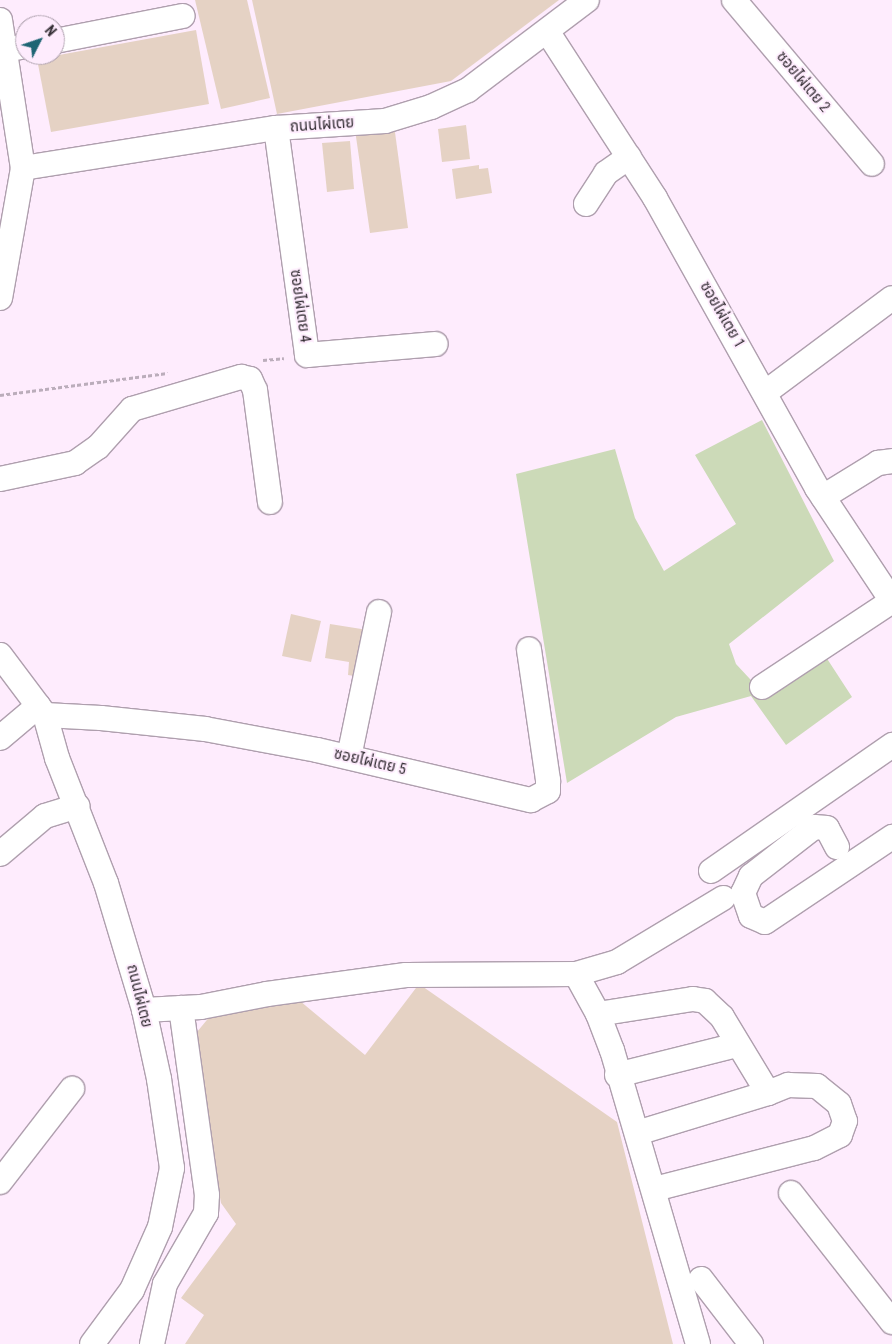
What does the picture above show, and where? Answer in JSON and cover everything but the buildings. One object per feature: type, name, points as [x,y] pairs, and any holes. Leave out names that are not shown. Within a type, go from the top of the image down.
[{"type":"street","name":"ถนนไผ่เตย","points":[[23,168],[276,128],[385,121],[431,107],[468,90],[587,0]]},
{"type":"street","name":"ซอยไผ่เตย 2","points":[[734,0],[872,164]]},
{"type":"street","points":[[65,39],[183,16]]},
{"type":"street","points":[[0,20],[15,48]]},
{"type":"street","name":"ซอยไผ่เตย 1","points":[[547,31],[629,157],[766,392],[822,497],[891,597]]},
{"type":"street","points":[[0,298],[5,240],[23,168],[16,65]]},
{"type":"street","name":"ซอยไผ่เตย 4","points":[[276,128],[307,355],[436,344]]},
{"type":"street","points":[[586,204],[606,172],[629,157]]},
{"type":"street","points":[[766,392],[892,298]]},
{"type":"street","points":[[0,479],[76,463],[98,447],[132,409],[241,377],[250,380],[255,390],[270,502]]},
{"type":"street","points":[[822,497],[878,463],[892,461]]},
{"type":"street","points":[[762,687],[891,597]]},
{"type":"street","points":[[349,757],[379,612]]},
{"type":"street","name":"ซอยไผ่เตย 5","points":[[41,711],[205,729],[349,757],[532,800],[540,798],[548,791],[548,780],[529,649]]},
{"type":"street","name":"ถนนไผ่เตย","points":[[0,655],[41,711],[57,758],[106,883],[144,1010],[159,1080],[172,1168],[169,1196],[160,1227],[132,1290],[92,1344]]},
{"type":"street","points":[[0,738],[41,711]]},
{"type":"street","points":[[711,871],[892,744]]},
{"type":"street","points":[[0,854],[45,816],[77,806]]},
{"type":"street","points":[[837,847],[827,828],[814,828],[750,876],[742,893],[751,916],[765,922],[892,837]]},
{"type":"street","points":[[144,1010],[181,1008],[406,975],[576,974],[617,962],[723,898]]},
{"type":"street","points":[[576,974],[598,1014],[612,1050],[617,1075],[654,1189],[698,1344]]},
{"type":"street","points":[[598,1014],[693,999],[705,1001],[722,1017],[736,1045],[768,1093]]},
{"type":"street","points":[[152,1344],[165,1284],[206,1213],[207,1195],[181,1008]]},
{"type":"street","points":[[617,1075],[736,1045]]},
{"type":"street","points":[[637,1133],[768,1093],[788,1085],[817,1086],[839,1104],[845,1121],[840,1135],[814,1148],[654,1189]]},
{"type":"street","points":[[0,1182],[72,1089]]},
{"type":"street","points":[[791,1193],[892,1322]]},
{"type":"street","points":[[701,1279],[751,1344]]},
{"type":"path","points":[[257,361],[307,355]]},
{"type":"path","points":[[0,394],[178,371]]},
{"type":"green space","points":[[762,420],[834,561],[729,644],[736,664],[763,693],[824,654],[852,697],[786,745],[751,696],[676,717],[567,783],[516,474],[615,449],[635,518],[664,571],[736,524],[695,455]]}]
